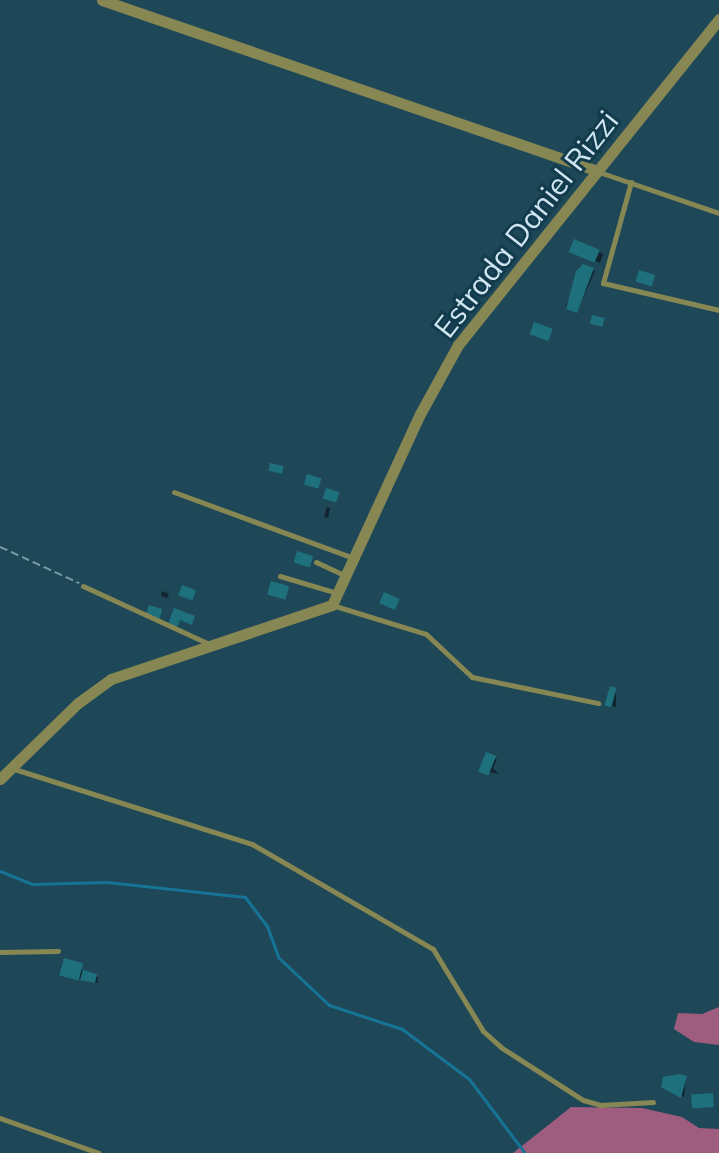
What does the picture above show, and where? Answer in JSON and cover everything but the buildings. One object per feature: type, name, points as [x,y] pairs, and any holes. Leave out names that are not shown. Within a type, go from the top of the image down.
[{"type":"street","points":[[102,0],[598,171]]},
{"type":"street","name":"Estrada Daniel Rizzi","points":[[332,605],[357,560],[420,414],[458,345],[719,19]]},
{"type":"street","points":[[0,779],[111,679],[332,605]]},
{"type":"lane","points":[[598,171],[719,213]]},
{"type":"lane","points":[[631,182],[603,283],[719,310]]},
{"type":"lane","points":[[174,492],[357,560]]},
{"type":"lane","points":[[316,562],[349,577]]},
{"type":"lane","points":[[280,576],[339,593]]},
{"type":"lane","points":[[83,586],[210,644]]},
{"type":"lane","points":[[332,605],[426,634],[472,677],[598,703]]},
{"type":"lane","points":[[11,768],[252,844],[433,949],[483,1031],[502,1048],[583,1100],[600,1105],[653,1102]]},
{"type":"lane","points":[[0,952],[58,951]]},
{"type":"lane","points":[[0,1118],[99,1153]]},
{"type":"path","points":[[0,547],[83,586]]},
{"type":"shaded area","points":[[719,1007],[719,1045],[694,1042],[674,1029],[678,1013],[702,1014]]},
{"type":"shaded area","points":[[571,1107],[642,1108],[682,1117],[699,1128],[719,1129],[719,1153],[513,1153]]},
{"type":"waterway","points":[[0,871],[32,884],[107,882],[245,897],[267,926],[278,957],[329,1005],[402,1029],[469,1079],[525,1153]]}]
